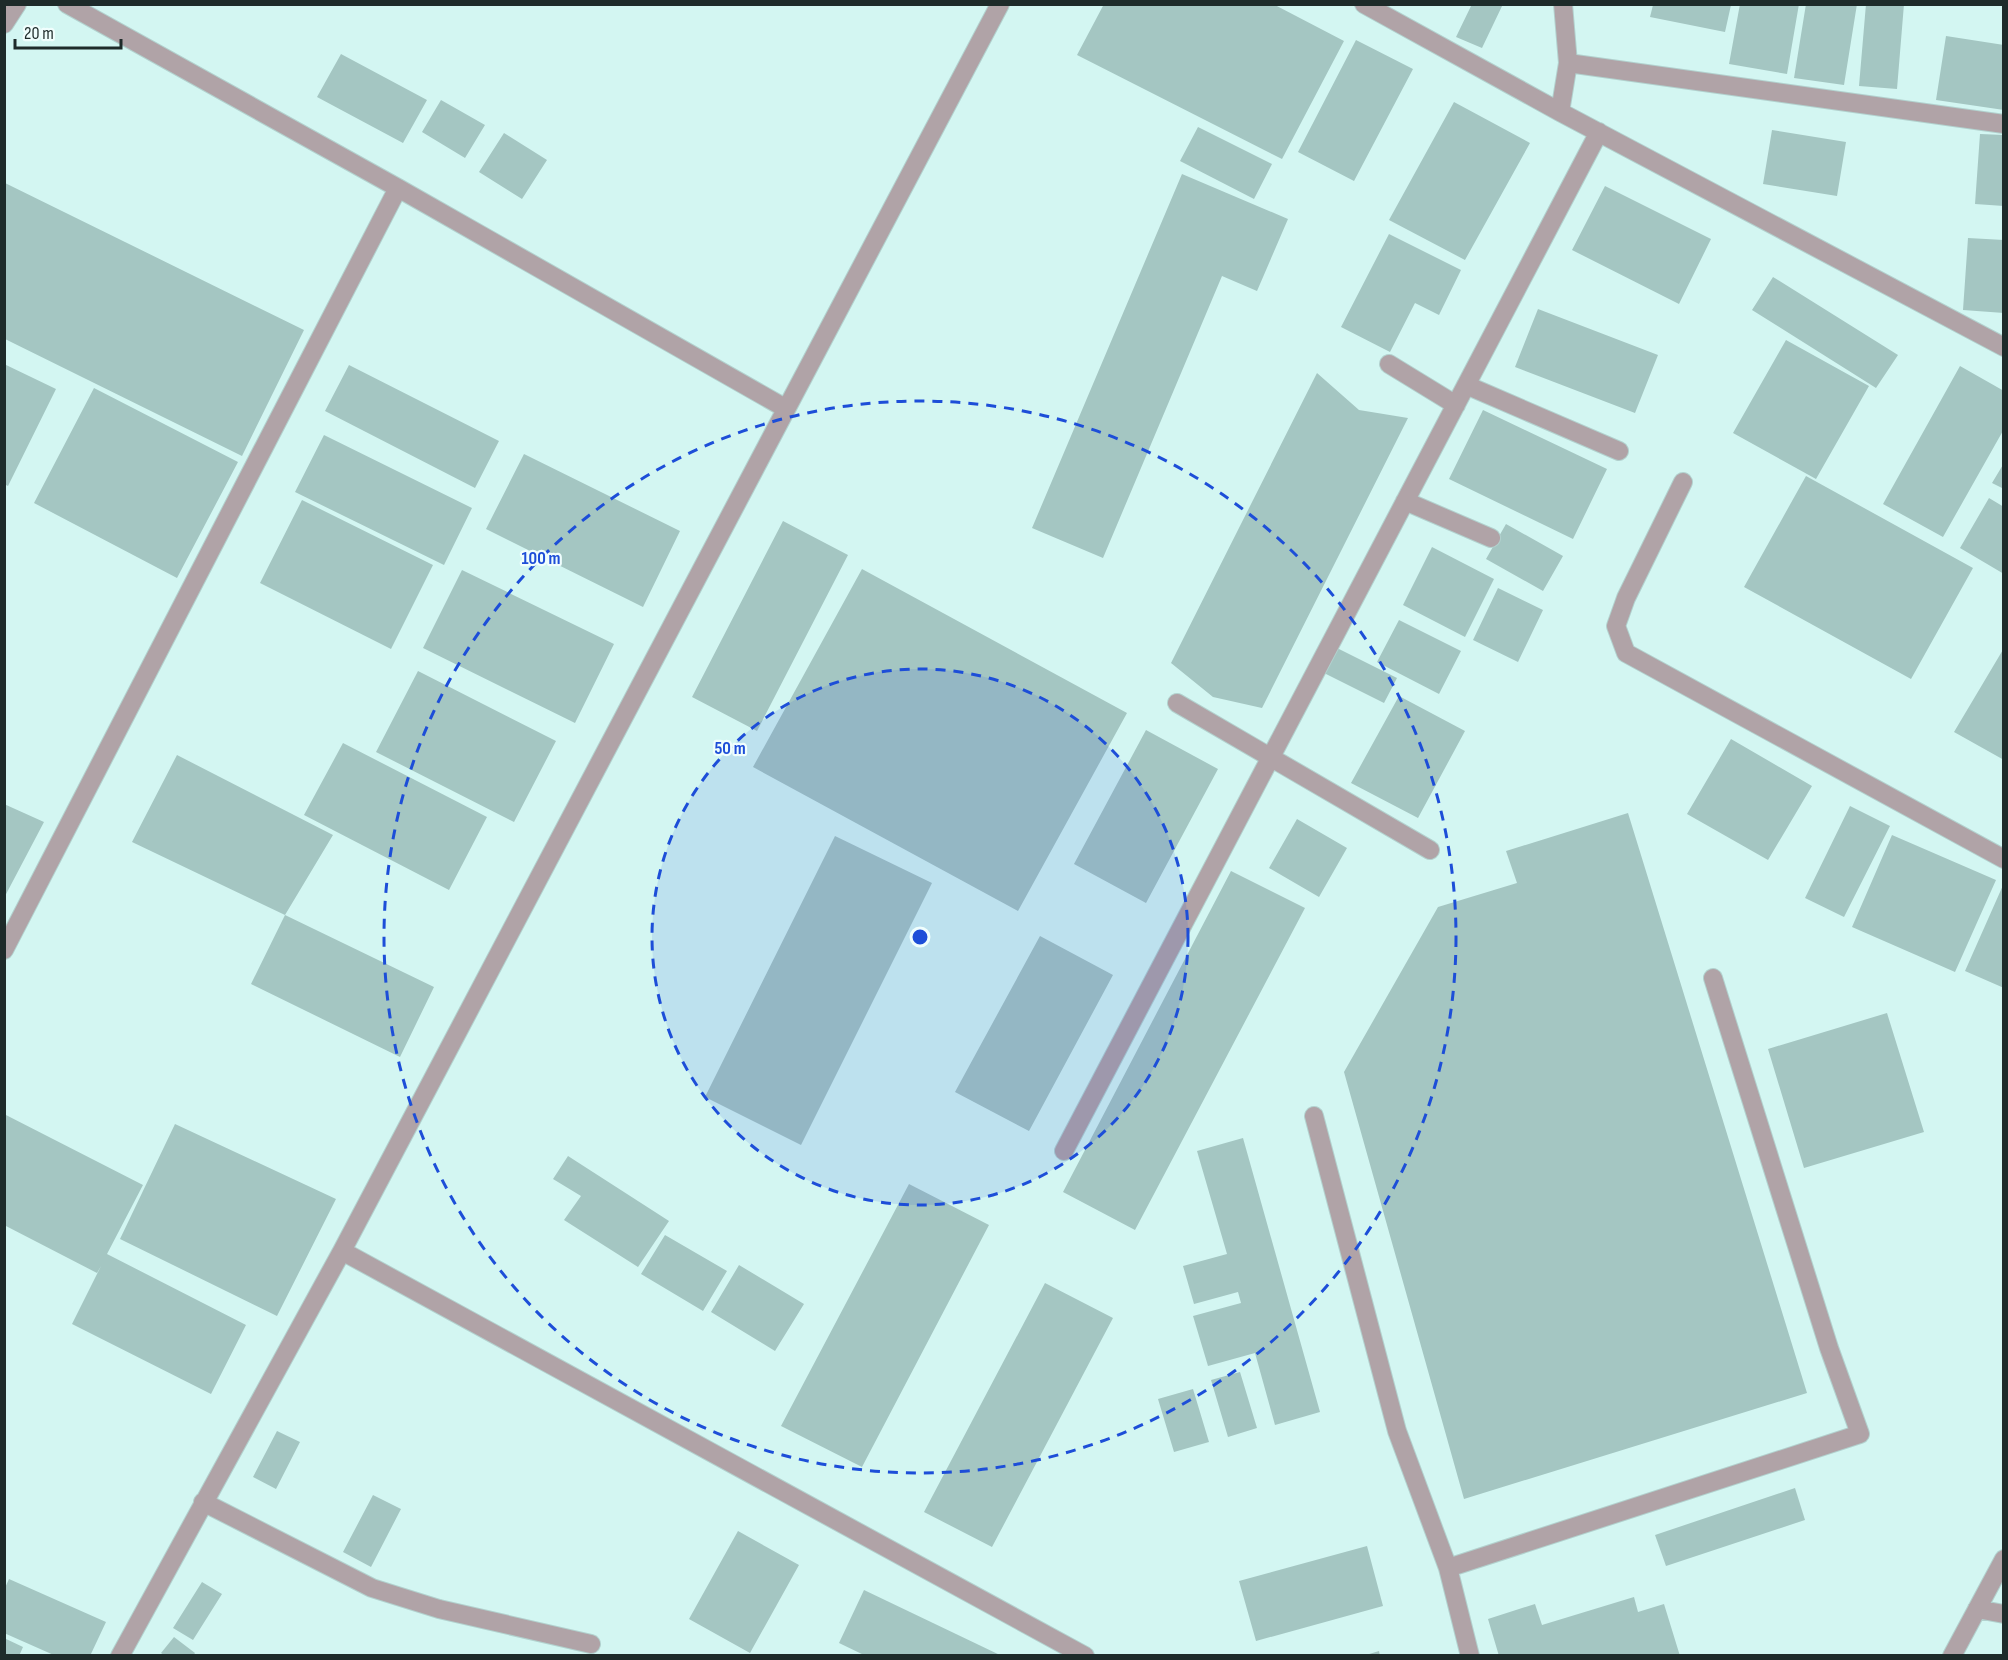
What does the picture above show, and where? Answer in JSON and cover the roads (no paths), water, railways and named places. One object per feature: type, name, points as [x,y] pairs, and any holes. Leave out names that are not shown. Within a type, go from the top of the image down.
[{"type":"street","points":[[4,24],[17,4]]},
{"type":"street","points":[[67,4],[398,188],[784,408]]},
{"type":"street","points":[[120,1656],[342,1251],[784,408],[1000,4]]},
{"type":"street","points":[[1364,4],[1560,112],[2004,347]]},
{"type":"street","points":[[1560,112],[1568,63],[1563,4]]},
{"type":"street","points":[[1568,63],[2004,124]]},
{"type":"street","points":[[1064,1151],[1599,132]]},
{"type":"street","points":[[4,950],[398,188]]},
{"type":"street","points":[[1389,364],[1456,405]]},
{"type":"street","points":[[1466,385],[1619,451]]},
{"type":"street","points":[[1683,482],[1626,598],[1616,626],[1626,653],[2004,859]]},
{"type":"street","points":[[1405,501],[1491,538]]},
{"type":"street","points":[[1177,703],[1430,850]]},
{"type":"street","points":[[1448,1568],[1860,1434],[1829,1348],[1713,978]]},
{"type":"street","points":[[1314,1116],[1397,1431],[1448,1568],[1470,1656]]},
{"type":"street","points":[[342,1251],[1055,1649],[1085,1656]]},
{"type":"street","points":[[203,1502],[372,1588],[439,1609],[591,1644]]},
{"type":"street","points":[[1952,1656],[2004,1559]]},
{"type":"street","points":[[1977,1609],[2004,1614]]}]
